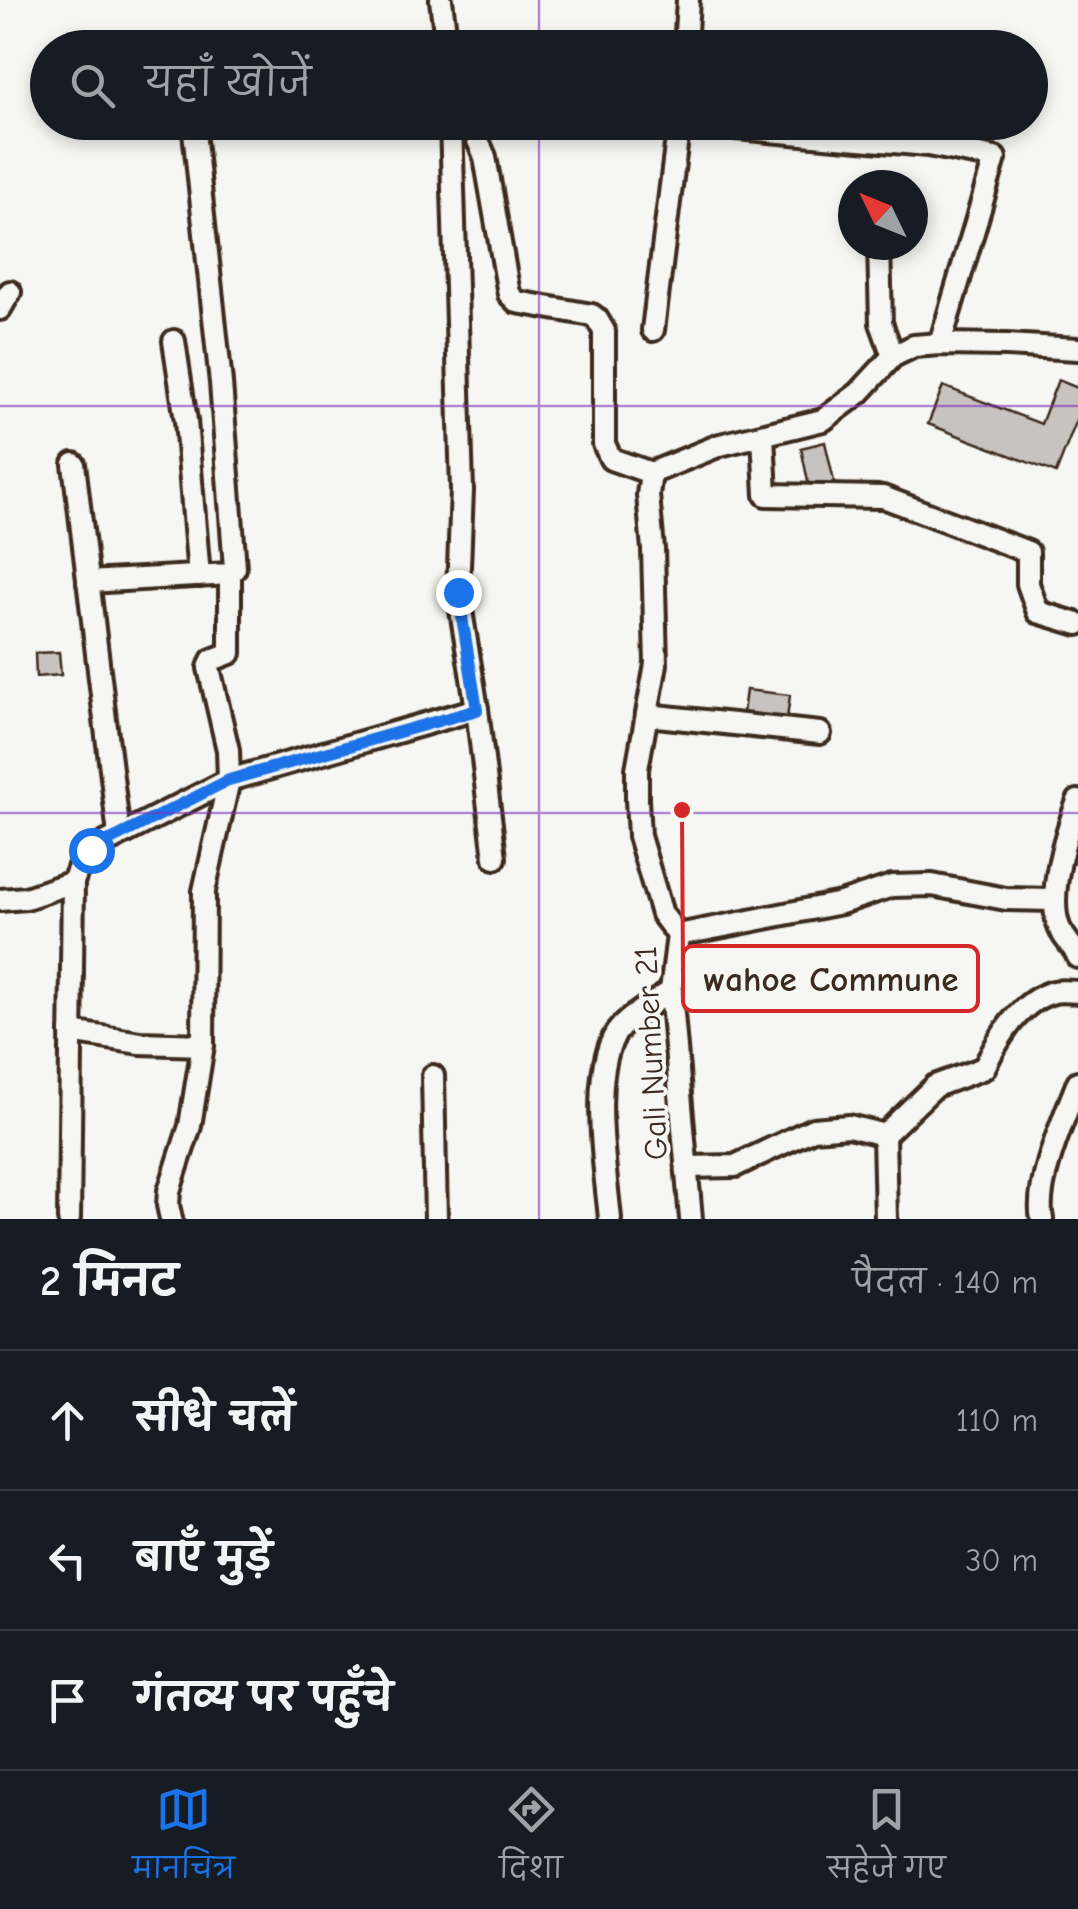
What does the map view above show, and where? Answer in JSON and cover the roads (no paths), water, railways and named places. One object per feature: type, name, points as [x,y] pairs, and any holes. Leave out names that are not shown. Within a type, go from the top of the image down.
[{"type":"street","points":[[441,0],[445,30]]},
{"type":"street","points":[[686,30],[688,0]]},
{"type":"street","points":[[171,1219],[170,1191],[190,1126],[203,1046],[204,892],[229,780],[228,750],[209,668],[212,660],[230,654],[230,574],[235,568],[195,140]]},
{"type":"street","points":[[451,140],[462,490],[458,592],[495,858]]},
{"type":"street","points":[[477,140],[484,157],[509,294],[517,302],[597,319],[604,331],[606,451],[612,459],[651,473],[720,445],[823,420],[859,394],[893,356],[914,346],[1006,344],[1078,350]]},
{"type":"street","points":[[653,330],[677,140]]},
{"type":"street","points":[[881,140],[928,144],[995,158],[940,344]]},
{"type":"street","points":[[879,260],[880,323],[893,356]]},
{"type":"street","points":[[174,342],[186,421],[199,576]]},
{"type":"street","points":[[763,435],[766,495],[883,497],[1028,552],[1028,584],[1038,612],[1078,624]]},
{"type":"street","points":[[74,464],[120,835]]},
{"type":"street","name":"Gali Number 21","points":[[651,473],[648,495],[656,664],[637,769],[639,836],[662,914],[678,935],[672,991],[691,1219]]},
{"type":"street","points":[[88,582],[230,574]]},
{"type":"street","points":[[68,1219],[72,882],[91,850],[229,780],[477,710]]},
{"type":"street","points":[[647,715],[820,733]]},
{"type":"street","points":[[1078,801],[1058,872],[1056,900],[1058,926],[1078,957]]},
{"type":"street","points":[[0,900],[26,898],[72,882]]},
{"type":"street","points":[[678,935],[841,904],[892,886],[932,885],[1006,899],[1056,900]]},
{"type":"street","points":[[610,1219],[601,1122],[604,1062],[620,1028],[672,991]]},
{"type":"street","points":[[886,1219],[884,1134],[934,1086],[984,1068],[997,1042],[1032,1003],[1054,992],[1078,992]]},
{"type":"street","points":[[70,1032],[140,1043],[203,1046]]},
{"type":"street","points":[[434,1076],[436,1219]]},
{"type":"street","points":[[1042,1219],[1043,1184],[1078,1082]]},
{"type":"street","points":[[686,1167],[734,1166],[813,1129],[849,1126],[884,1134]]},
{"type":"place","name":"wahoe Commune","points":[[682,810]]}]
